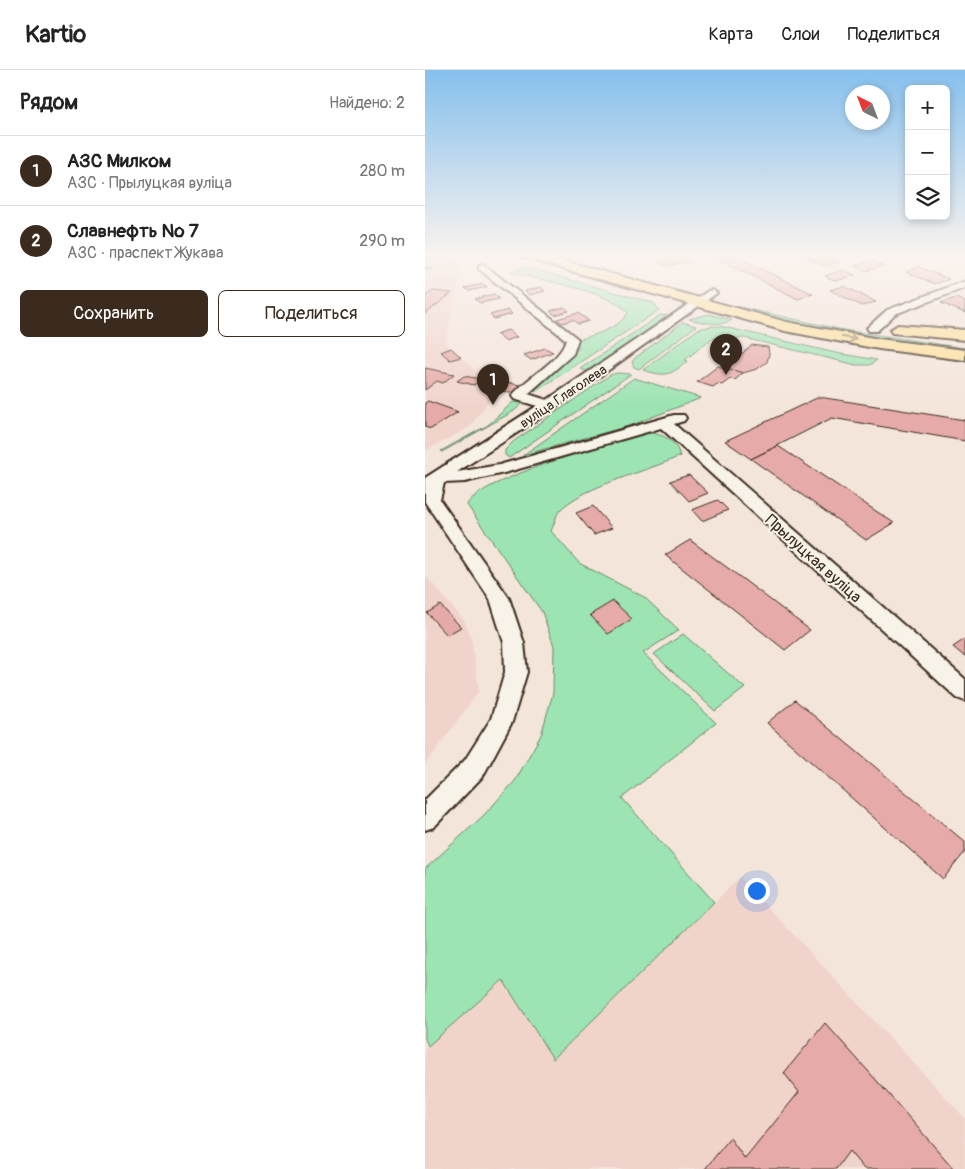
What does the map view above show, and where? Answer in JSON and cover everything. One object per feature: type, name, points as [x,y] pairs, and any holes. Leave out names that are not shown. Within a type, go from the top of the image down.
[{"type":"main road","points":[[703,305],[785,326],[965,342]]},
{"type":"main road","points":[[763,305],[965,355]]},
{"type":"main road","points":[[877,334],[965,335]]},
{"type":"main road","points":[[877,334],[895,350],[965,364]]},
{"type":"street","points":[[531,305],[572,339],[569,352],[529,385],[519,396],[550,405]]},
{"type":"street","name":"вуліца Глаголева","points":[[431,481],[505,435],[696,305]]},
{"type":"street","points":[[877,334],[891,312],[909,305]]},
{"type":"street","name":"Прылуцкая вуліца","points":[[532,461],[671,421],[965,692]]},
{"type":"street","points":[[505,435],[496,445],[494,451],[496,457],[507,464],[532,461]]},
{"type":"street","points":[[425,818],[473,768],[501,722],[516,672],[514,643],[499,598],[432,500],[433,488],[431,481],[465,477],[532,461]]},
{"type":"shaded area","points":[[425,305],[454,305],[446,343],[478,373],[509,381],[495,392],[470,427],[425,451]]},
{"type":"shaded area","points":[[425,575],[464,620],[471,636],[479,691],[425,765]]},
{"type":"shaded area","points":[[740,877],[965,1118],[965,1169],[425,1169],[425,1048],[504,980],[553,1059]]},
{"type":"green space","points":[[620,305],[656,305],[659,310],[535,392],[529,389],[579,348],[574,341],[611,328],[618,324],[628,313]]},
{"type":"green space","points":[[722,305],[731,305],[844,330],[965,348],[965,350],[871,337]]},
{"type":"green space","points":[[709,314],[732,320],[717,324],[689,319]]},
{"type":"green space","points":[[660,315],[668,316],[589,372],[580,369]]},
{"type":"green space","points":[[683,322],[696,326],[639,369],[634,367],[632,362],[635,358]]},
{"type":"green space","points":[[720,326],[836,353],[877,360],[870,365],[856,365],[744,338],[711,339],[685,360],[688,361],[676,370],[667,374],[657,374],[643,370],[698,329]]},
{"type":"green space","points":[[617,373],[631,374],[509,458],[505,455],[505,450],[514,441],[610,375]]},
{"type":"green space","points":[[634,378],[701,398],[632,425],[523,455]]},
{"type":"green space","points":[[513,402],[523,403],[514,411],[441,451],[488,425]]},
{"type":"green space","points":[[649,433],[669,439],[676,446],[680,456],[600,486],[571,501],[560,510],[551,531],[579,563],[644,597],[679,630],[643,653],[716,723],[622,798],[714,902],[553,1059],[503,980],[428,1046],[425,1039],[425,869],[484,815],[515,781],[541,735],[553,693],[554,646],[542,612],[467,505],[476,495],[520,473],[580,452]]},
{"type":"green space","points":[[683,634],[745,688],[715,711],[654,654]]},
{"type":"building","points":[[425,305],[436,305],[425,314]]},
{"type":"building","points":[[946,305],[965,305],[965,313]]},
{"type":"building","points":[[564,307],[569,311],[555,315],[550,311]]},
{"type":"building","points":[[508,310],[512,314],[494,319],[490,315]]},
{"type":"building","points":[[578,313],[589,321],[578,324],[573,320],[562,323],[557,319]]},
{"type":"building","points":[[508,330],[517,337],[505,341],[496,334]]},
{"type":"building","points":[[752,345],[768,347],[767,362],[757,369],[743,373],[726,368]]},
{"type":"building","points":[[451,348],[461,357],[450,360],[441,352]]},
{"type":"building","points":[[545,348],[553,352],[531,360],[524,355]]},
{"type":"building","points":[[718,366],[743,373],[735,380],[730,379],[722,385],[717,384],[713,387],[697,382]]},
{"type":"building","points":[[425,368],[454,374],[443,383],[437,381],[425,390]]},
{"type":"building","points":[[464,376],[481,379],[474,385],[457,381]]},
{"type":"building","points":[[508,382],[521,385],[512,393],[499,390]]},
{"type":"building","points":[[819,397],[965,420],[965,441],[832,418],[751,459],[725,441]]},
{"type":"building","points":[[428,401],[458,412],[431,429],[425,427],[425,403]]},
{"type":"building","points":[[778,446],[894,523],[866,540],[751,459]]},
{"type":"building","points":[[689,475],[708,493],[689,501],[670,481]]},
{"type":"building","points":[[718,500],[728,510],[702,521],[692,510]]},
{"type":"building","points":[[593,506],[612,528],[594,535],[576,513]]},
{"type":"building","points":[[690,540],[810,630],[785,650],[665,555]]},
{"type":"building","points":[[613,601],[632,619],[608,634],[590,615]]},
{"type":"building","points":[[440,605],[461,627],[447,635],[427,613]]},
{"type":"building","points":[[965,639],[965,657],[953,647]]},
{"type":"building","points":[[795,700],[965,842],[965,852],[943,879],[767,723]]},
{"type":"building","points":[[825,1023],[954,1169],[864,1169],[849,1151],[836,1169],[705,1169],[730,1138],[745,1159],[799,1092],[784,1073]]},
{"type":"place","name":"Славнефть № 7","points":[[726,375]]},
{"type":"place","name":"АЗС Милком","points":[[493,405]]}]
